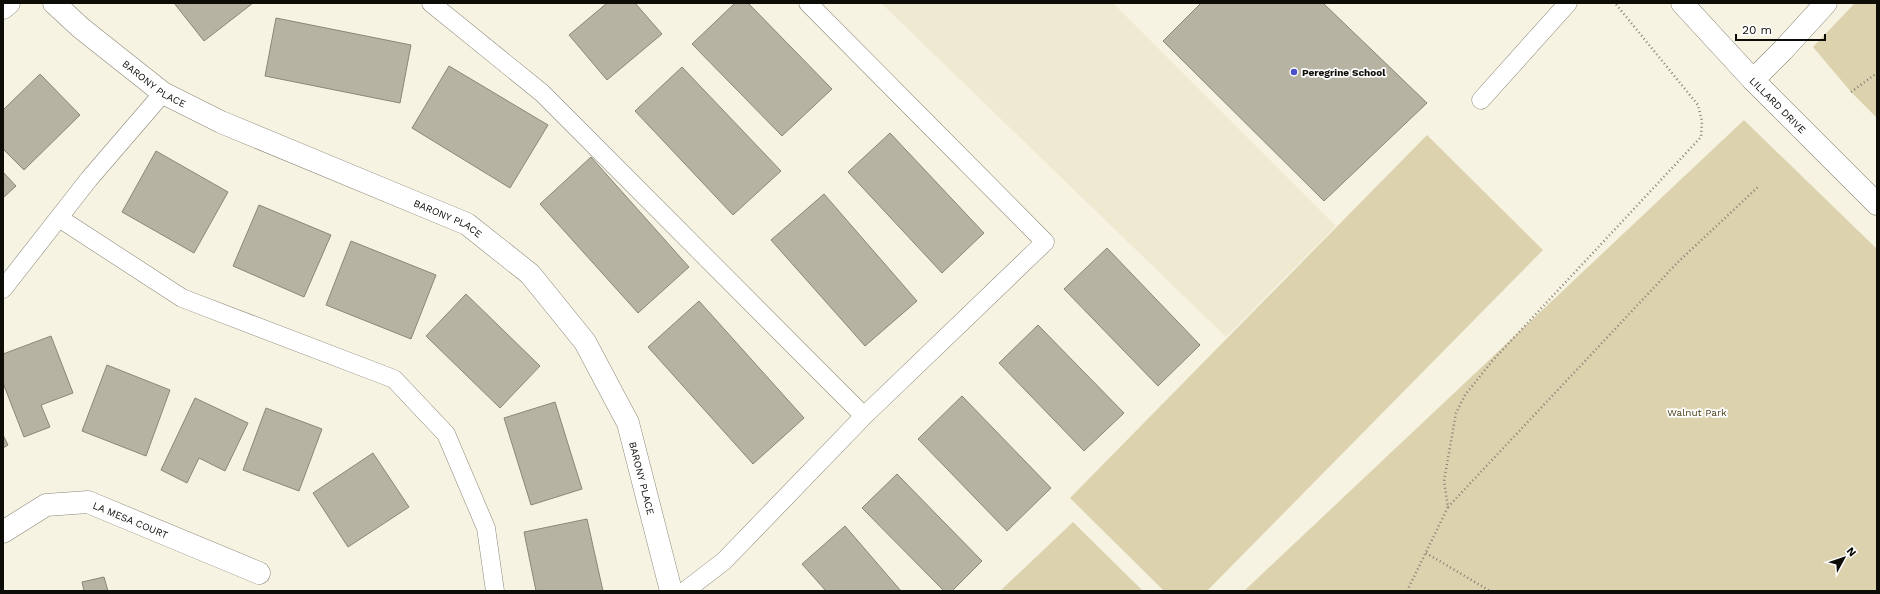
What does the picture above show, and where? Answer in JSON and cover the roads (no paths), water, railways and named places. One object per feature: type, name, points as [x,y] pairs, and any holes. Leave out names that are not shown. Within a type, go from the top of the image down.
[{"type":"street","points":[[3,8],[8,3]]},
{"type":"street","name":"BARONY PLACE","points":[[54,3],[81,28],[163,93],[220,122],[467,224],[530,274],[585,342],[628,422],[670,591]]},
{"type":"street","name":"LILLARD DRIVE","points":[[1682,3],[1753,80],[1877,204]]},
{"type":"street","points":[[1753,80],[1826,3]]},
{"type":"street","name":"LA MESA COURT","points":[[3,532],[46,506],[88,502],[259,574]]},
{"type":"lane","points":[[431,3],[542,93],[864,416]]},
{"type":"lane","points":[[685,591],[724,561],[864,416],[1044,242],[808,3]]},
{"type":"lane","points":[[1481,100],[1568,3]]},
{"type":"lane","points":[[3,290],[89,179],[163,93]]},
{"type":"lane","points":[[59,218],[182,298],[394,378],[446,434],[486,528],[495,591]]},
{"type":"place","name":"Peregrine School","points":[[1294,72]]},
{"type":"park label","name":"Walnut Park","points":[[1697,412]]}]
